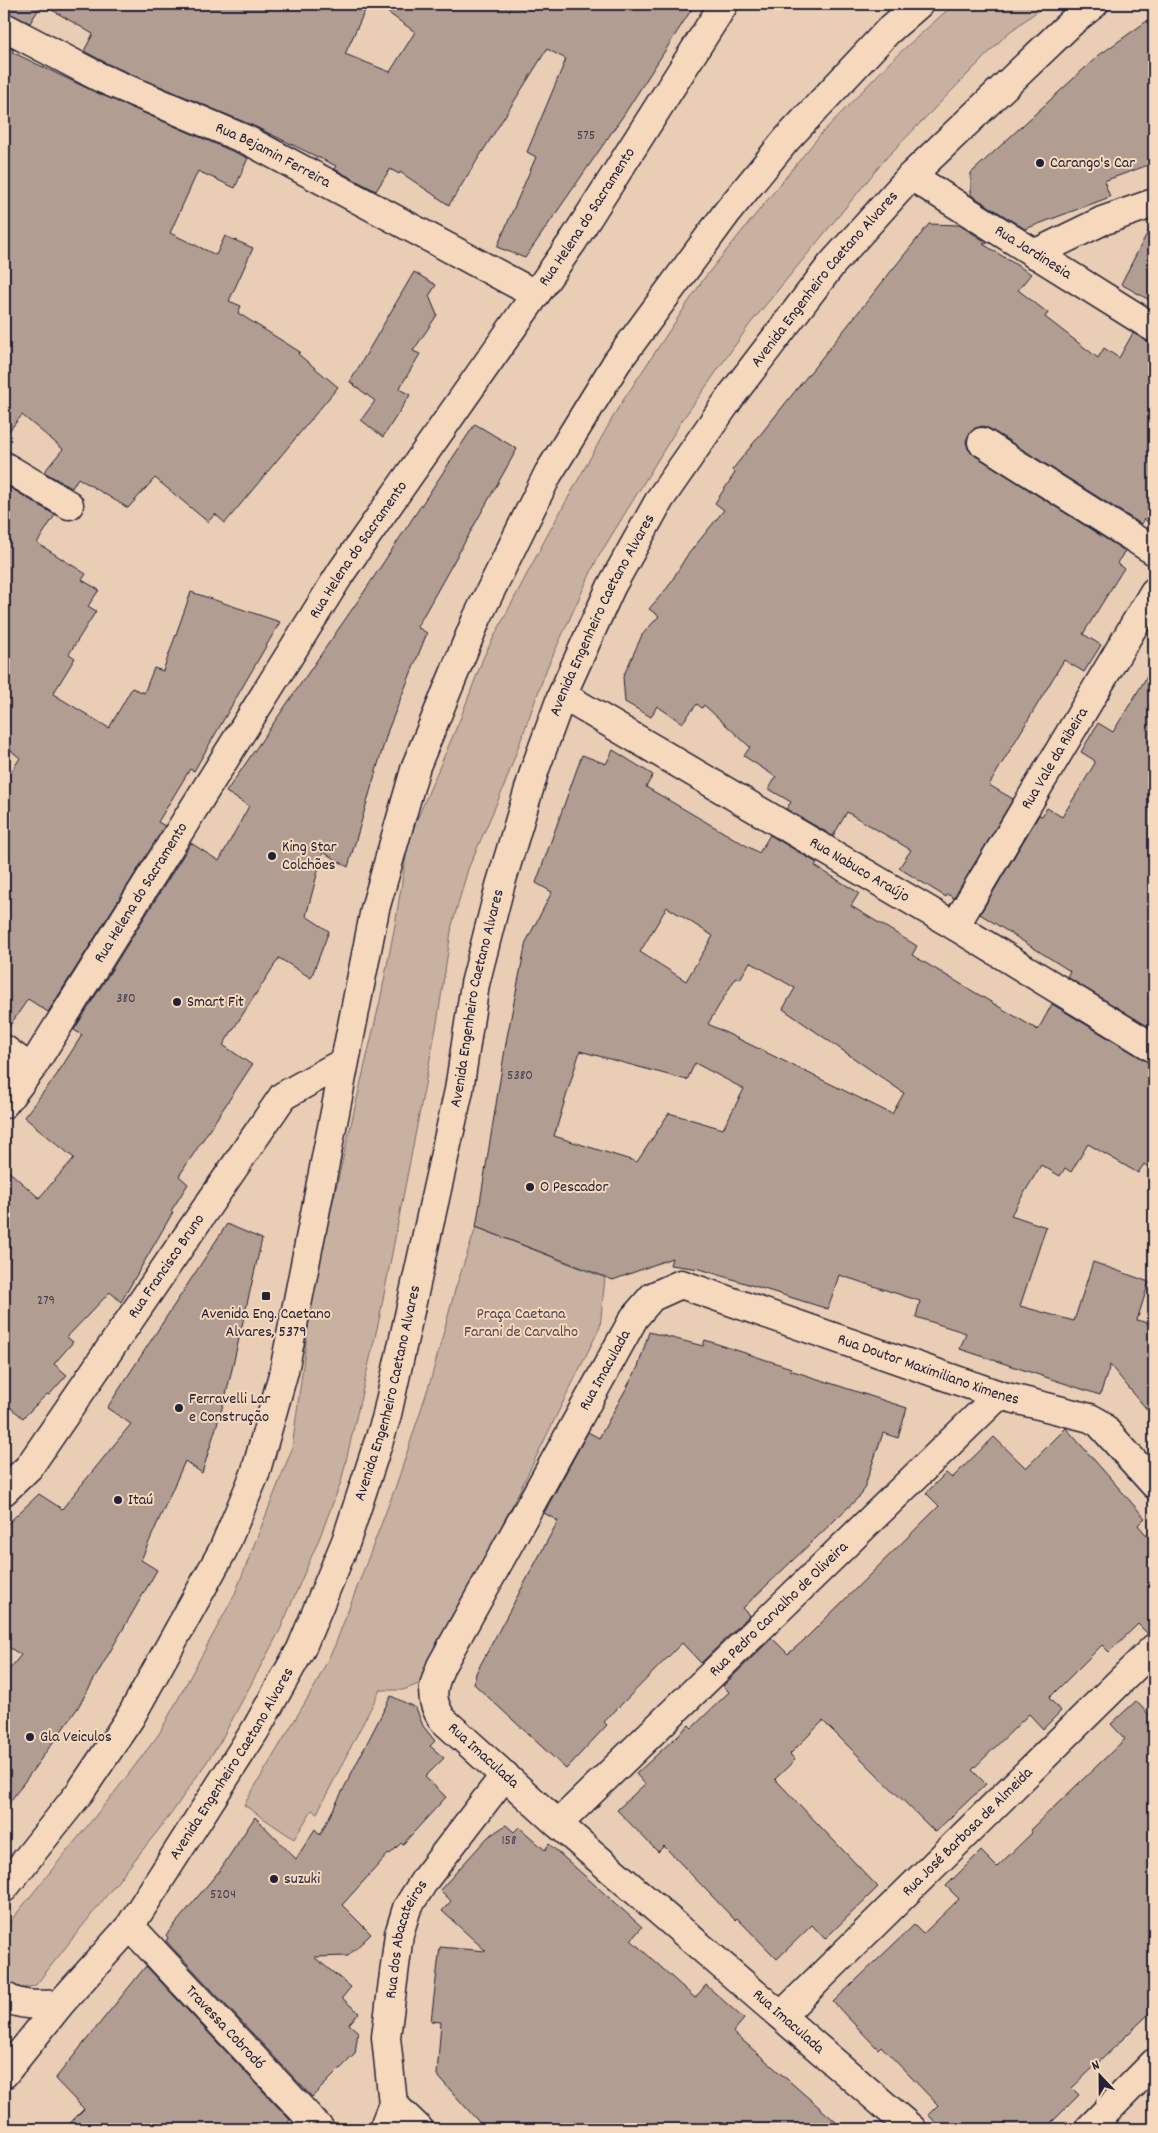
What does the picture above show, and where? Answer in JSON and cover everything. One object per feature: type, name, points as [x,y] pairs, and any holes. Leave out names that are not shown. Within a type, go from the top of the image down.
[{"type":"street","name":"Rua Helena do Sacramento","points":[[4,1104],[31,1069],[342,571],[534,294],[573,241],[724,4]]},
{"type":"street","points":[[4,1888],[80,1792],[130,1718],[223,1550],[251,1482],[284,1371],[374,909],[416,766],[477,618],[548,474],[617,362],[728,211],[787,139],[888,32],[919,4]]},
{"type":"street","name":"Avenida Engenheiro Caetano Alvares","points":[[4,2074],[60,2004],[130,1926],[256,1729],[296,1657],[346,1541],[386,1419],[459,1090],[475,984],[500,886],[535,769],[562,695],[611,587],[660,499],[732,395],[832,264],[911,176],[1073,21],[1094,4]]},
{"type":"street","name":"Rua Bejamin Ferreira","points":[[4,27],[101,78],[249,141],[534,294]]},
{"type":"street","name":"Rua Jardinesia","points":[[911,176],[1154,328]]},
{"type":"street","points":[[1034,254],[1102,221],[1154,203]]},
{"type":"street","points":[[982,442],[1154,551]]},
{"type":"street","points":[[4,466],[69,505]]},
{"type":"street","name":"Rua Vale da Ribeira","points":[[955,926],[1154,592]]},
{"type":"street","name":"Rua Nabuco Araújo","points":[[562,695],[955,926],[1154,1048]]},
{"type":"street","points":[[4,1049],[31,1069]]},
{"type":"street","name":"Rua Francisco Bruno","points":[[4,1491],[29,1467],[283,1096],[344,1062]]},
{"type":"street","name":"Rua Doutor Maximiliano Ximenes","points":[[681,1284],[999,1395],[1075,1413],[1099,1423],[1154,1484]]},
{"type":"street","name":"Rua Imaculada","points":[[681,1284],[652,1297],[634,1318],[440,1666],[432,1687],[435,1708],[442,1719],[558,1824],[912,2129]]},
{"type":"street","name":"Rua Pedro Carvalho de Oliveira","points":[[558,1824],[999,1395]]},
{"type":"street","name":"Rua José Barbosa de Almeida","points":[[781,2016],[1154,1648]]},
{"type":"street","name":"Rua dos Abacateiros","points":[[383,2129],[393,2104],[386,2037],[399,1934],[407,1908],[426,1878],[505,1775]]},
{"type":"street","name":"Travessa Cobrodó","points":[[130,1926],[320,2129]]},
{"type":"street","points":[[4,1996],[11,2001],[30,2005],[60,2004]]},
{"type":"street","points":[[1089,2129],[1154,2063]]},
{"type":"street","points":[[393,2104],[419,2129]]},
{"type":"green space","points":[[954,4],[1047,4],[1008,33],[887,157],[750,324],[681,422],[597,559],[547,668],[503,789],[468,869],[452,925],[437,1023],[379,1320],[341,1482],[319,1539],[280,1630],[219,1744],[171,1814],[35,1986],[12,1990],[4,1980],[4,1929],[118,1788],[159,1734],[234,1596],[292,1449],[314,1282],[380,1001],[409,838],[461,717],[484,656],[548,534],[618,408],[705,277],[820,135],[895,57]]},
{"type":"green space","name":"Praça Caetana Farani de Carvalho","points":[[476,1227],[605,1278],[600,1327],[514,1502],[419,1684],[403,1690],[380,1690],[317,1813],[312,1810],[294,1839],[244,1805],[315,1686],[335,1645],[397,1483],[431,1379],[455,1290]]},
{"type":"building","points":[[4,4],[42,4],[30,23],[4,11]]},
{"type":"building","points":[[42,4],[368,4],[345,54],[390,72],[415,32],[376,4],[695,4],[623,116],[525,258],[497,247],[536,157],[527,152],[566,59],[547,49],[449,205],[400,172],[399,174],[390,169],[376,191],[334,169],[336,166],[256,127],[108,64],[84,51],[93,34]]},
{"type":"building","points":[[1154,16],[1154,163],[1104,181],[1110,197],[1025,229],[971,195],[971,173],[1098,56]]},
{"type":"building","points":[[4,45],[14,50],[12,52],[95,92],[248,158],[235,188],[198,171],[170,233],[216,255],[225,236],[253,248],[229,301],[241,306],[238,313],[300,352],[298,354],[338,387],[225,523],[215,514],[208,522],[155,478],[128,508],[78,478],[72,488],[44,472],[63,449],[22,415],[4,437]]},
{"type":"building","points":[[1154,220],[1154,310],[1148,306],[1151,301],[1121,284]]},
{"type":"building","points":[[929,224],[959,225],[988,243],[983,244],[1031,274],[1018,290],[1048,313],[1045,317],[1098,358],[1104,348],[1119,358],[1133,333],[1154,344],[1154,526],[1144,519],[1141,524],[990,429],[983,426],[975,428],[969,434],[966,441],[968,449],[974,455],[1125,551],[1117,563],[1124,568],[1083,634],[1101,645],[1084,672],[1064,660],[989,785],[1013,799],[954,898],[947,894],[946,897],[899,868],[911,850],[847,812],[833,836],[786,809],[791,802],[769,789],[776,777],[744,756],[750,747],[704,705],[702,708],[697,704],[682,723],[657,706],[651,717],[625,702],[623,677],[642,635],[659,616],[649,609],[668,587],[686,557],[724,510],[715,503],[735,473],[732,470]]},
{"type":"building","points":[[414,272],[436,285],[429,296],[437,315],[413,351],[420,354],[399,389],[410,395],[383,437],[361,420],[375,401],[350,382]]},
{"type":"building","points":[[475,424],[517,449],[417,627],[427,633],[388,730],[348,867],[323,852],[306,916],[329,931],[311,978],[279,958],[223,1045],[252,1065],[179,1176],[188,1184],[171,1211],[173,1212],[121,1302],[110,1292],[67,1337],[73,1342],[54,1364],[67,1375],[49,1395],[47,1394],[23,1418],[4,1402],[4,1167],[39,1198],[74,1158],[24,1117],[56,1076],[82,1035],[74,1030],[191,843],[219,861],[249,806],[226,792],[362,595]]},
{"type":"building","points":[[4,484],[55,515],[37,543],[86,574],[82,580],[99,590],[88,606],[96,611],[69,654],[75,658],[53,694],[109,728],[132,688],[144,693],[154,668],[163,671],[191,592],[280,622],[194,771],[190,769],[158,822],[165,826],[48,1012],[28,999],[4,1034],[4,783],[20,758],[4,745]]},
{"type":"building","points":[[1154,665],[1154,1030],[1067,977],[1070,971],[980,914],[1039,815],[1042,816],[1047,808],[1062,817],[1082,785],[1095,763],[1094,760],[1081,752],[1098,723],[1113,732]]},
{"type":"building","points":[[613,750],[653,775],[646,787],[759,853],[770,835],[817,863],[815,866],[859,893],[851,906],[917,946],[912,955],[1038,1030],[1052,1004],[1154,1064],[1154,1171],[1144,1164],[1138,1173],[1088,1144],[1071,1172],[1065,1168],[1060,1176],[1041,1165],[1011,1215],[1046,1227],[1020,1306],[1074,1321],[1093,1262],[1149,1282],[1137,1320],[1154,1325],[1154,1418],[1110,1365],[1100,1395],[960,1349],[966,1333],[916,1317],[920,1301],[839,1275],[828,1309],[700,1269],[670,1265],[672,1258],[613,1280],[476,1227],[507,1037],[526,942],[552,892],[536,883],[582,755],[606,764]],"holes":[[[667,907],[713,936],[686,981],[640,952]],[[750,962],[795,988],[783,1009],[904,1093],[892,1114],[708,1024],[736,977],[740,979]],[[580,1051],[687,1080],[695,1063],[744,1089],[723,1129],[669,1113],[637,1162],[554,1136]]]},
{"type":"building","points":[[227,1224],[262,1239],[226,1395],[202,1473],[185,1461],[141,1560],[157,1570],[77,1709],[4,1810],[4,1676],[21,1655],[4,1644],[4,1527],[39,1494],[62,1509],[131,1424],[107,1408]]},
{"type":"building","points":[[649,1332],[703,1346],[705,1340],[907,1408],[898,1438],[883,1433],[862,1494],[743,1608],[750,1615],[701,1663],[682,1643],[604,1722],[607,1725],[566,1769],[474,1684],[476,1673],[558,1521],[544,1513],[588,1432],[599,1438],[638,1367]]},
{"type":"building","points":[[1066,1428],[1145,1518],[1138,1525],[1154,1544],[1154,1633],[1148,1634],[1138,1624],[1109,1652],[1102,1645],[1049,1698],[1061,1711],[1043,1729],[1029,1714],[972,1770],[986,1784],[935,1832],[823,1721],[790,1754],[795,1760],[775,1779],[878,1887],[825,1939],[812,1925],[777,1959],[737,1918],[735,1920],[664,1846],[658,1852],[617,1810],[645,1784],[636,1774],[689,1725],[692,1728],[729,1692],[723,1686],[772,1638],[788,1654],[803,1641],[939,1506],[926,1493],[946,1473],[952,1478],[994,1437],[1026,1468]]},
{"type":"building","points":[[391,1696],[416,1708],[423,1726],[435,1741],[430,1746],[444,1758],[425,1777],[446,1797],[403,1844],[401,1843],[389,1853],[342,1905],[371,1934],[348,1956],[314,1957],[351,1987],[342,1998],[359,2013],[349,2024],[358,2032],[355,2054],[312,2097],[166,1941],[168,1938],[166,1935],[220,1870],[255,1817],[296,1859],[315,1829],[320,1835]]},
{"type":"building","points":[[1136,1701],[1149,1715],[1154,1710],[1154,2009],[1072,2088],[1079,2095],[1045,2129],[943,2129],[928,2115],[938,2105],[881,2046],[878,2049],[833,2002],[914,1925],[923,1934],[959,1899],[946,1886],[981,1851],[997,1867],[1032,1833],[1030,1830],[1125,1739],[1111,1724]]},
{"type":"building","points":[[506,1825],[514,1832],[519,1827],[545,1850],[549,1844],[642,1927],[631,1940],[695,1998],[706,1985],[744,2019],[733,2032],[844,2129],[485,2129],[437,2075],[441,2022],[431,2021],[440,1947],[486,1951],[442,1911],[451,1901],[440,1890],[488,1837]]},
{"type":"building","points":[[146,1966],[290,2120],[282,2129],[64,2129],[84,2109],[55,2079]]},
{"type":"place","name":"Carango's Car","points":[[1040,163]]},
{"type":"place","name":"King Star Colchões","points":[[272,856]]},
{"type":"place","name":"Smart Fit","points":[[177,1002]]},
{"type":"place","name":"O Pescador","points":[[530,1187]]},
{"type":"place","name":"Avenida Eng. Caetano Alvares, 5379","points":[[266,1296]]},
{"type":"place","name":"Ferravelli Lar e Construção","points":[[179,1408]]},
{"type":"place","name":"Itaú","points":[[118,1500]]},
{"type":"place","name":"Gla Veiculos","points":[[30,1737]]},
{"type":"place","name":"suzuki","points":[[274,1879]]}]
